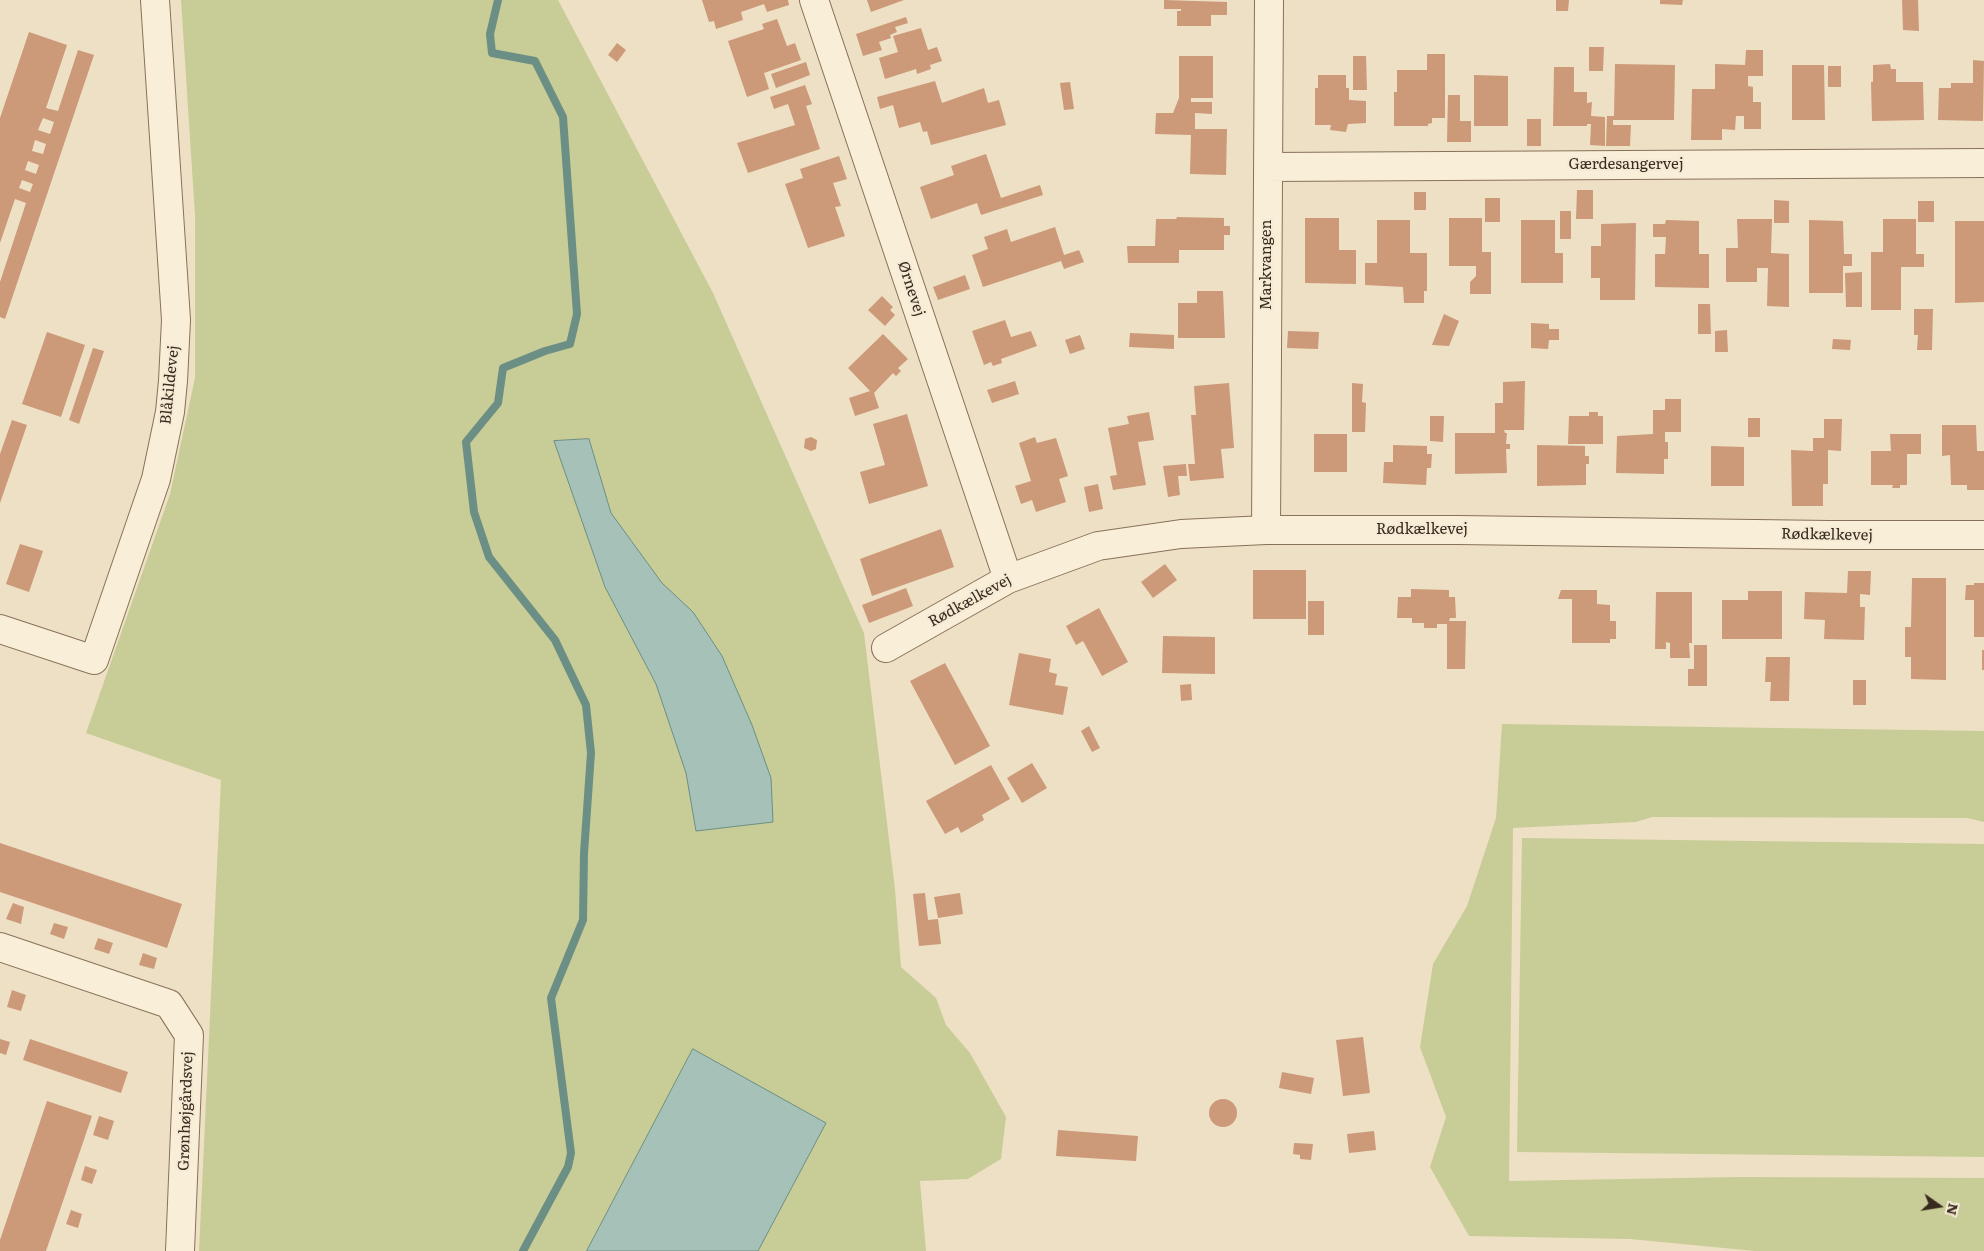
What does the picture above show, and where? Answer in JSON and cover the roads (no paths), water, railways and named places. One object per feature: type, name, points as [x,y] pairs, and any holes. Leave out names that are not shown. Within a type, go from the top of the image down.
[{"type":"street","name":"Blåkildevej","points":[[0,629],[94,660],[156,479],[170,412],[176,320],[155,0]]},
{"type":"street","name":"Ørnevej","points":[[814,0],[1008,579]]},
{"type":"street","name":"Markvangen","points":[[1266,530],[1269,0]]},
{"type":"street","name":"Gærdesangervej","points":[[1268,167],[1984,164]]},
{"type":"street","name":"Rødkælkevej","points":[[886,648],[1008,579],[1098,546],[1181,534],[1266,530],[1458,530],[1829,536],[1984,535]]},
{"type":"street","name":"Grønhøjgårdsvej","points":[[0,947],[169,1004],[189,1035],[180,1251]]},
{"type":"water","points":[[589,439],[611,513],[662,583],[693,612],[722,656],[752,725],[771,778],[773,822],[696,831],[686,773],[656,684],[605,587],[554,441]]},
{"type":"water","points":[[693,1049],[826,1123],[758,1251],[587,1251]]},
{"type":"waterway","points":[[498,0],[490,34],[492,53],[535,61],[563,117],[577,314],[570,344],[545,351],[503,368],[498,403],[466,442],[474,512],[489,557],[555,640],[586,705],[591,753],[584,853],[583,920],[551,998],[571,1153],[568,1167],[523,1251]]}]
